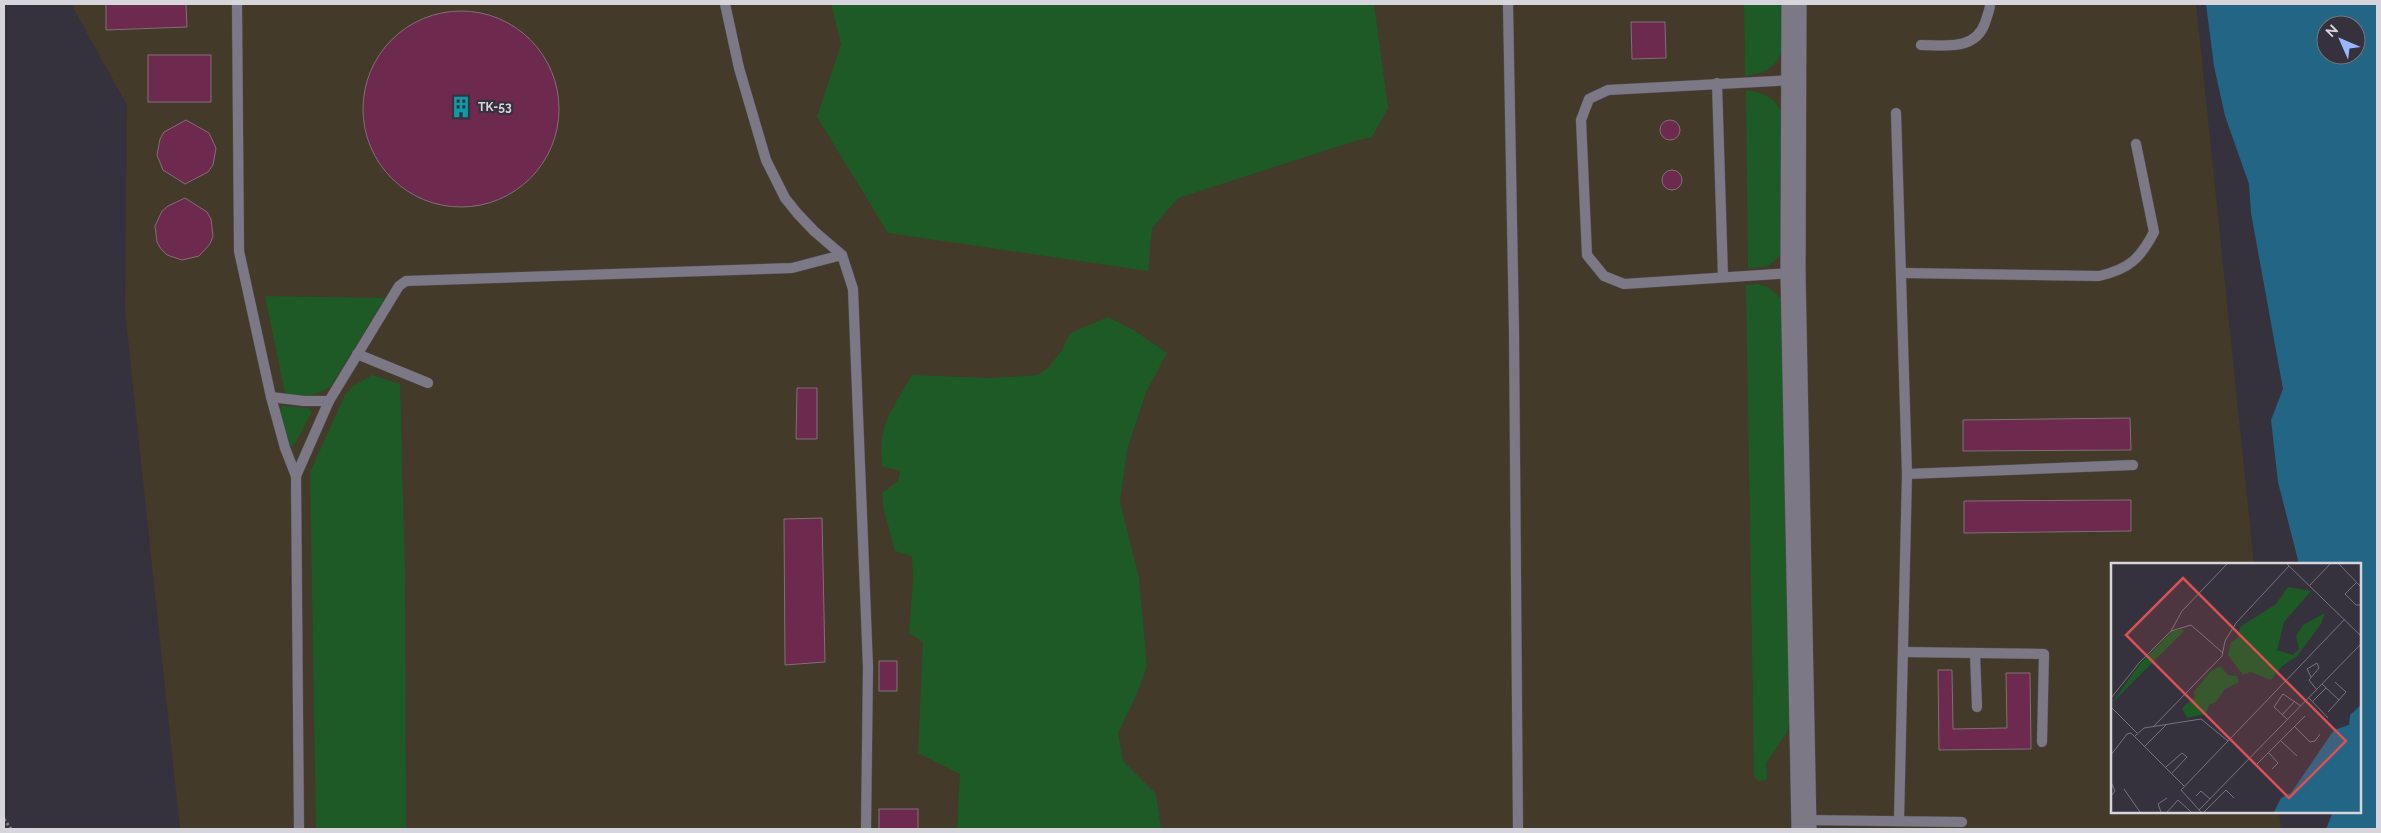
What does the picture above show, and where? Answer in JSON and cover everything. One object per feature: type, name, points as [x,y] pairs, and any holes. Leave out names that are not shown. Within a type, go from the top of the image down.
[{"type":"street","points":[[1794,4],[1792,273],[1804,825]]},
{"type":"lane","points":[[237,4],[239,251],[271,397],[285,448],[296,476],[299,829]]},
{"type":"lane","points":[[725,4],[738,68],[766,160],[785,198],[814,231],[842,255],[853,289],[868,667],[866,829]]},
{"type":"lane","points":[[1508,4],[1514,341],[1518,829]]},
{"type":"lane","points":[[1921,45],[1963,45],[1975,39],[1983,30],[1990,4]]},
{"type":"lane","points":[[1792,273],[1624,284],[1604,276],[1587,255],[1581,120],[1589,99],[1608,90],[1794,80]]},
{"type":"lane","points":[[1717,83],[1723,277]]},
{"type":"lane","points":[[1896,113],[1907,474],[1899,821]]},
{"type":"lane","points":[[1902,273],[2099,276],[2122,270],[2142,253],[2154,232],[2136,144]]},
{"type":"lane","points":[[296,476],[328,401],[399,286],[406,281],[792,268],[842,255]]},
{"type":"lane","points":[[357,354],[428,383]]},
{"type":"lane","points":[[271,397],[304,401],[328,401]]},
{"type":"lane","points":[[1907,474],[2133,465]]},
{"type":"lane","points":[[1903,652],[2044,654],[2042,742]]},
{"type":"lane","points":[[1976,653],[1977,707]]},
{"type":"lane","points":[[1804,825],[1899,821],[1962,822]]},
{"type":"path","points":[[4,819],[10,829]]},
{"type":"shaded area","points":[[71,4],[2196,4],[2254,563],[2111,563],[2111,813],[2279,813],[2281,829],[180,829],[125,311],[127,105]]},
{"type":"green space","points":[[831,4],[1374,4],[1388,108],[1372,137],[1178,198],[1152,228],[1148,271],[888,233],[817,117],[841,44]]},
{"type":"green space","points":[[1744,4],[1782,4],[1783,30],[1781,51],[1777,60],[1771,67],[1760,73],[1745,76]]},
{"type":"green space","points":[[1746,90],[1772,99],[1782,113],[1782,254],[1768,266],[1748,269]]},
{"type":"green space","points":[[1757,284],[1768,287],[1784,301],[1790,723],[1786,734],[1766,763],[1767,780],[1758,781],[1754,776],[1746,285]]},
{"type":"green space","points":[[265,296],[385,298],[331,386],[315,394],[298,395],[285,393]]},
{"type":"green space","points":[[1108,317],[1135,331],[1167,353],[1146,392],[1127,450],[1120,502],[1139,578],[1147,666],[1136,696],[1118,733],[1123,761],[1156,794],[1161,828],[957,829],[960,774],[918,753],[923,642],[909,633],[913,581],[912,556],[895,551],[884,511],[882,493],[898,481],[900,471],[882,466],[881,451],[884,428],[892,409],[912,375],[991,378],[1038,375],[1048,368],[1062,350],[1070,333]]},
{"type":"green space","points":[[372,375],[400,384],[405,572],[406,829],[316,829],[310,472],[345,395],[353,386]]},
{"type":"green space","points":[[282,406],[308,408],[312,412],[293,447],[288,444],[280,411]]},
{"type":"water","points":[[2206,4],[2377,4],[2377,829],[2326,829],[2333,813],[2361,813],[2361,563],[2299,563],[2278,482],[2271,420],[2283,389],[2251,213],[2249,184],[2225,116],[2214,66]]},
{"type":"building","points":[[106,4],[186,4],[187,27],[106,30]]},
{"type":"building","name":"TK-53","points":[[471,11],[499,18],[516,27],[531,39],[543,54],[552,71],[558,90],[558,128],[552,147],[543,164],[531,179],[516,191],[499,200],[480,206],[451,207],[423,200],[406,191],[391,179],[379,164],[370,147],[364,128],[363,99],[370,71],[379,54],[391,39],[406,27],[423,18],[442,12]]},
{"type":"building","points":[[1631,22],[1665,22],[1666,58],[1632,59]]},
{"type":"building","points":[[148,55],[211,55],[211,102],[148,102]]},
{"type":"building","points":[[186,120],[209,133],[216,148],[213,165],[208,172],[185,184],[163,170],[157,155],[160,139],[164,132]]},
{"type":"building","points":[[1670,120],[1677,123],[1680,130],[1677,137],[1670,140],[1663,137],[1660,130],[1663,123]]},
{"type":"building","points":[[1668,170],[1676,170],[1682,176],[1682,184],[1676,190],[1668,190],[1662,184],[1662,176]]},
{"type":"building","points":[[185,198],[207,212],[211,219],[213,236],[210,244],[199,256],[182,260],[167,255],[161,249],[157,242],[155,226],[162,211]]},
{"type":"building","points":[[797,388],[817,388],[817,439],[796,439]]},
{"type":"building","points":[[2130,418],[2131,450],[1963,451],[1963,420]]},
{"type":"building","points":[[2131,500],[2131,531],[1964,533],[1964,501]]},
{"type":"building","points":[[822,518],[825,662],[785,665],[784,519]]},
{"type":"building","points":[[879,661],[897,661],[897,691],[879,691]]},
{"type":"building","points":[[1938,670],[1952,670],[1953,729],[2007,728],[2006,673],[2030,673],[2031,749],[1939,750]]},
{"type":"building","points":[[879,809],[918,809],[918,829],[879,829]]},
{"type":"place","name":"TK-53","points":[[461,107]]}]
